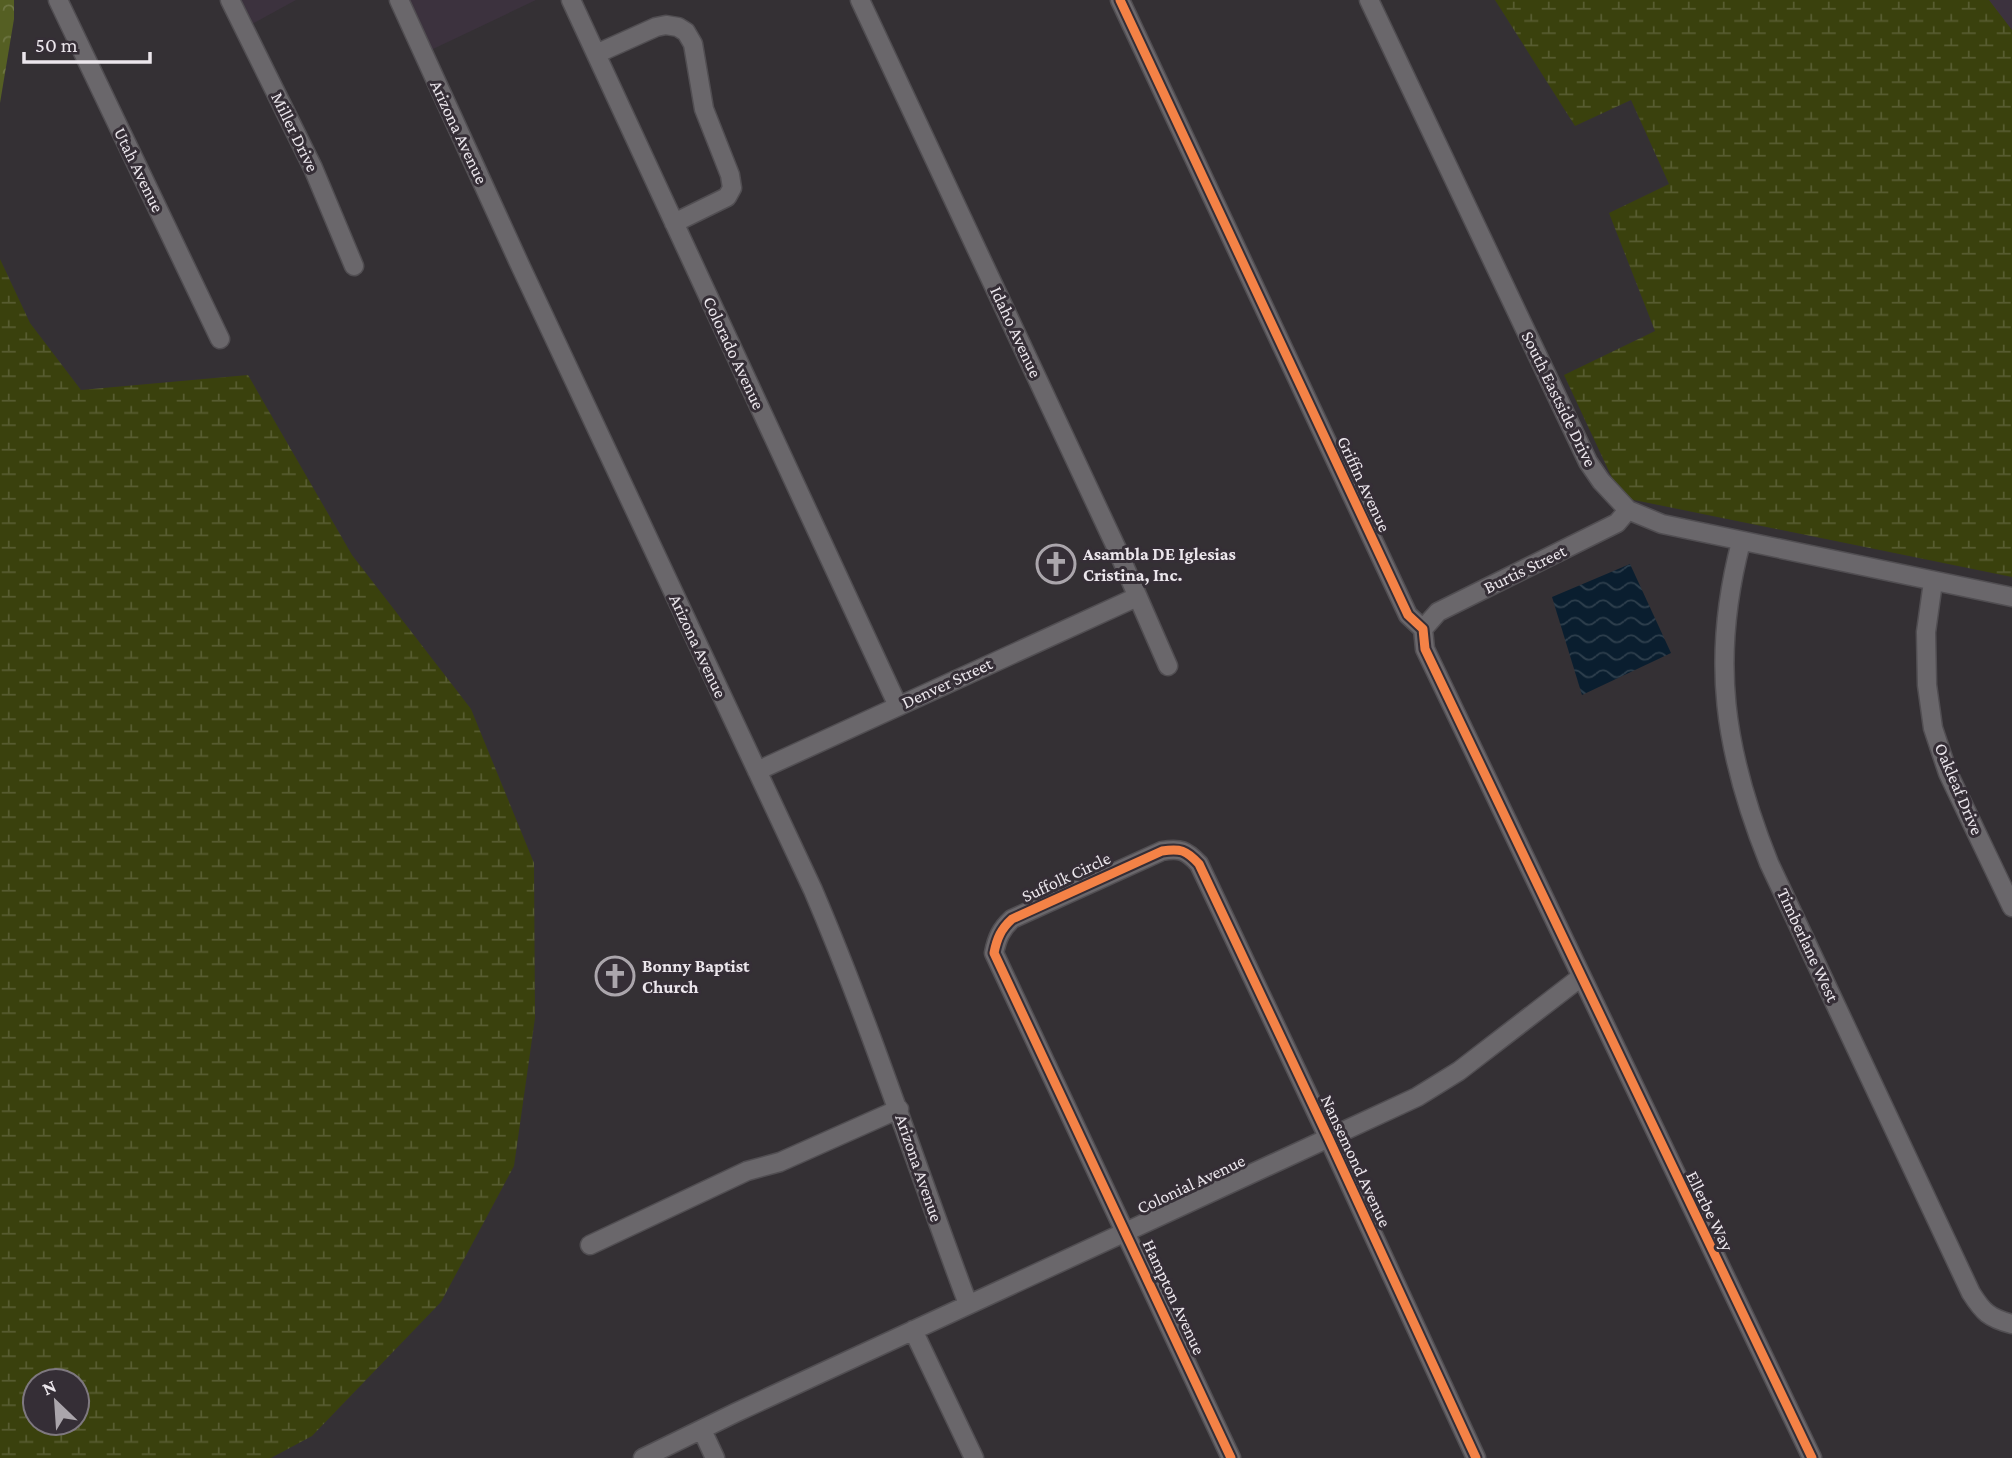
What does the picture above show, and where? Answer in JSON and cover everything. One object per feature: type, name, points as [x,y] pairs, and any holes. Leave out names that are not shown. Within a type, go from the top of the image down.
[{"type":"street","name":"Utah Avenue","points":[[58,0],[220,339]]},
{"type":"street","name":"Miller Drive","points":[[230,0],[313,168],[354,266]]},
{"type":"street","name":"Arizona Avenue","points":[[399,0],[842,958],[968,1304]]},
{"type":"street","name":"Colorado Avenue","points":[[571,0],[898,705]]},
{"type":"street","name":"Idaho Avenue","points":[[860,0],[1116,547],[1168,666]]},
{"type":"street","name":"Griffin Avenue","points":[[1120,0],[1408,615],[1423,629],[1425,649],[1581,977]]},
{"type":"street","name":"South Eastside Drive","points":[[1369,0],[1588,462],[1601,481],[1628,510],[1662,524],[1741,542],[2012,597]]},
{"type":"street","points":[[596,54],[666,25],[686,32],[693,44],[704,109],[730,175],[732,188],[727,197],[674,223]]},
{"type":"street","name":"Burtis Street","points":[[1423,629],[1438,612],[1617,523],[1628,510]]},
{"type":"street","name":"Timberlane West","points":[[1741,542],[1731,578],[1724,634],[1724,678],[1729,729],[1752,819],[1769,863],[1971,1293],[1982,1309],[2004,1322]]},
{"type":"street","name":"Oakleaf Drive","points":[[1933,582],[1926,632],[1927,685],[1933,728],[1948,773],[2012,907]]},
{"type":"street","name":"Denver Street","points":[[757,771],[1137,597]]},
{"type":"street","name":"Suffolk Circle","points":[[1032,1037],[994,953],[996,940],[1003,927],[1012,919],[1161,851],[1177,849],[1190,854],[1206,878]]},
{"type":"street","name":"Nansemond Avenue","points":[[1206,878],[1476,1458]]},
{"type":"street","name":"Colonial Avenue","points":[[643,1458],[913,1329],[1351,1128],[1436,1086],[1581,977]]},
{"type":"street","name":"Ellerbe Way","points":[[1581,977],[1812,1458]]},
{"type":"street","name":"Hampton Avenue","points":[[1032,1037],[1231,1458]]},
{"type":"street","points":[[590,1245],[747,1171],[780,1162],[899,1109]]},
{"type":"street","points":[[913,1329],[974,1458]]},
{"type":"street","points":[[702,1430],[715,1458]]},
{"type":"shaded area","points":[[240,0],[296,0],[252,24]]},
{"type":"shaded area","points":[[409,0],[536,0],[431,50]]},
{"type":"shaded area","points":[[1989,0],[2012,0],[2012,30],[1992,6]]},
{"type":"green space","points":[[0,0],[14,0],[14,19],[0,103]]},
{"type":"green space","points":[[1495,0],[1989,0],[2012,30],[2012,577],[1629,499],[1614,482],[1564,375],[1655,331],[1609,213],[1669,184],[1631,100],[1575,126]]},
{"type":"green space","points":[[0,259],[30,323],[81,390],[248,375],[352,555],[471,709],[534,863],[535,1018],[514,1166],[441,1302],[312,1436],[271,1458],[0,1458]]},
{"type":"water","points":[[1630,564],[1671,653],[1582,695],[1552,597]]},
{"type":"cycle path","points":[[1120,0],[1408,615],[1423,629],[1425,649],[1812,1458]]},
{"type":"cycle path","points":[[1231,1458],[994,953],[1000,934],[1012,919],[1168,850],[1182,851],[1199,864],[1476,1458]]},
{"type":"place","name":"Asambla DE Iglesias Cristina, Inc.","points":[[1056,564]]},
{"type":"place","name":"Bonny Baptist Church","points":[[615,976]]}]
